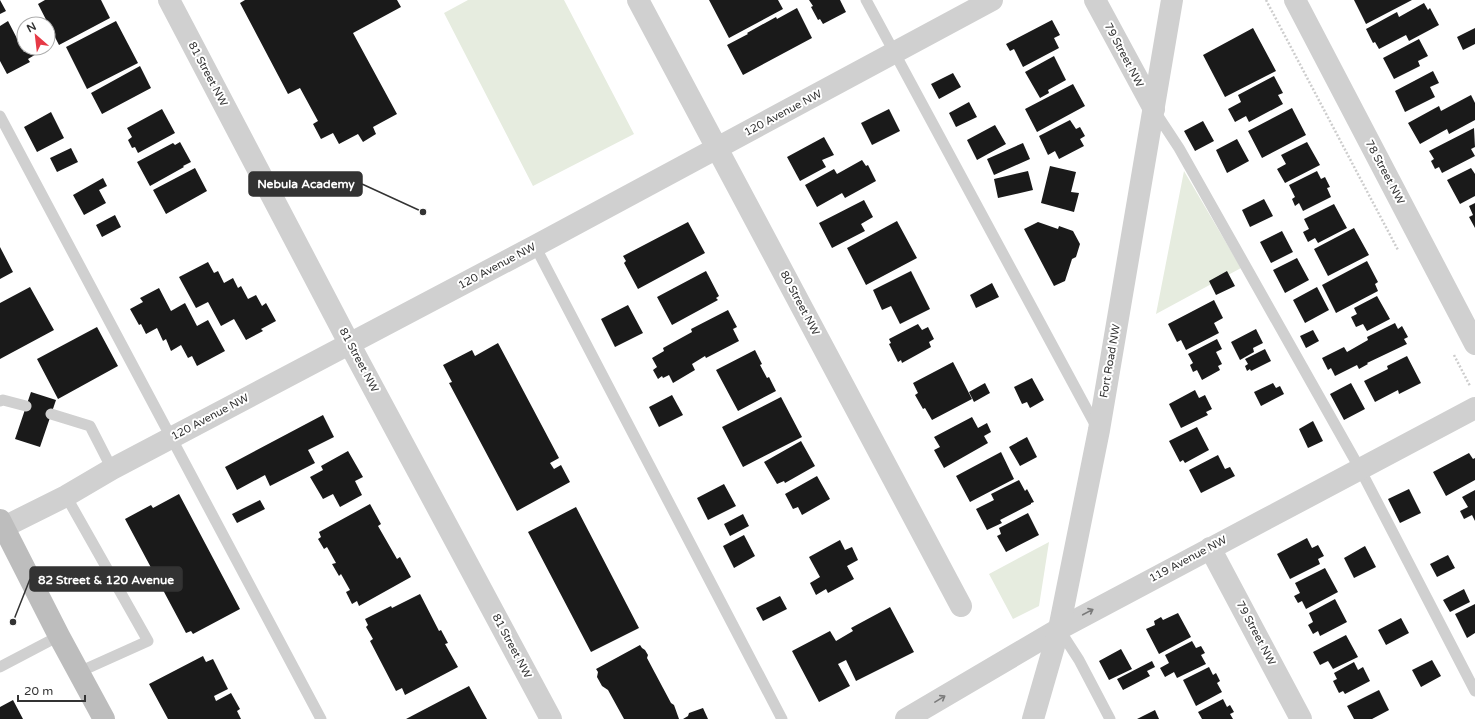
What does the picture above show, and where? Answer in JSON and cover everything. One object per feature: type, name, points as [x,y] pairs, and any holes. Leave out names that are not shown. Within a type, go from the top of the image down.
[{"type":"main road","points":[[1,525],[104,719]]},
{"type":"street","name":"81 Street NW","points":[[169,0],[349,343],[551,719]]},
{"type":"street","name":"80 Street NW","points":[[638,0],[961,606]]},
{"type":"street","name":"120 Avenue NW","points":[[1,525],[66,496],[171,437],[535,246],[992,0]]},
{"type":"street","name":"79 Street NW","points":[[1095,0],[1154,109]]},
{"type":"street","name":"Fort Road NW","points":[[1033,719],[1058,628],[1099,430],[1172,0]]},
{"type":"street","name":"78 Street NW","points":[[1295,0],[1475,344]]},
{"type":"street","name":"119 Avenue NW","points":[[906,719],[1058,628],[1360,469],[1474,400]]},
{"type":"street","name":"79 Street NW","points":[[1210,548],[1301,719]]},
{"type":"lane","points":[[866,0],[1099,430]]},
{"type":"lane","points":[[1154,109],[1179,148],[1360,469],[1475,691]]},
{"type":"lane","points":[[0,116],[321,719]]},
{"type":"lane","points":[[535,246],[782,719]]},
{"type":"lane","points":[[0,401],[3,400],[26,406]]},
{"type":"lane","points":[[51,414],[90,426],[112,469]]},
{"type":"lane","points":[[66,496],[148,641],[79,672]]},
{"type":"lane","points":[[1058,628],[1079,660],[1110,719]]},
{"type":"lane","points":[[0,667],[59,636]]},
{"type":"path","points":[[1266,0],[1399,252]]},
{"type":"path","points":[[1451,349],[1474,400]]},
{"type":"shaded area","points":[[468,0],[564,0],[634,134],[533,186],[444,13]]},
{"type":"shaded area","points":[[1184,171],[1241,268],[1156,314]]},
{"type":"shaded area","points":[[1049,542],[1039,606],[1013,619],[989,574]]},
{"type":"building","points":[[0,0],[6,11],[0,14]]},
{"type":"building","points":[[45,0],[101,0],[110,18],[59,45],[56,39],[56,16],[44,16],[38,4]]},
{"type":"building","points":[[245,0],[397,0],[401,7],[353,33],[397,114],[373,127],[376,134],[363,142],[358,134],[339,144],[333,133],[321,139],[313,124],[318,121],[300,88],[288,94],[240,3]]},
{"type":"building","points":[[709,0],[778,0],[783,9],[729,38]]},
{"type":"building","points":[[809,0],[840,0],[846,12],[823,24],[820,19],[818,20]]},
{"type":"building","points":[[1354,0],[1412,0],[1366,24]]},
{"type":"building","points":[[1424,3],[1428,10],[1430,8],[1439,25],[1409,41],[1406,35],[1379,49],[1375,42],[1373,43],[1366,29],[1397,12],[1399,17]]},
{"type":"building","points":[[797,8],[812,38],[743,75],[727,45],[776,17],[777,19]]},
{"type":"building","points":[[1052,20],[1060,35],[1054,38],[1059,48],[1023,67],[1014,49],[1010,51],[1006,44]]},
{"type":"building","points":[[8,21],[16,36],[16,56],[33,56],[28,59],[30,62],[7,74],[0,61],[0,26]]},
{"type":"building","points":[[116,21],[138,63],[87,89],[66,47]]},
{"type":"building","points":[[1253,28],[1276,71],[1225,97],[1203,55]]},
{"type":"building","points":[[1475,28],[1475,44],[1463,50],[1457,37]]},
{"type":"building","points":[[1419,39],[1428,56],[1418,61],[1420,66],[1394,79],[1383,58]]},
{"type":"building","points":[[1054,56],[1066,80],[1048,90],[1049,93],[1040,98],[1025,72]]},
{"type":"building","points":[[140,66],[151,88],[102,114],[91,93]]},
{"type":"building","points":[[1433,71],[1439,83],[1430,87],[1435,97],[1405,112],[1395,91]]},
{"type":"building","points":[[953,73],[961,87],[939,99],[931,84]]},
{"type":"building","points":[[1274,76],[1283,93],[1278,95],[1283,104],[1249,122],[1246,116],[1235,122],[1228,109],[1241,102],[1238,95]]},
{"type":"building","points":[[1073,84],[1085,106],[1037,132],[1025,109]]},
{"type":"building","points":[[1471,95],[1475,103],[1475,120],[1449,134],[1447,129],[1420,144],[1408,123],[1439,106],[1441,111]]},
{"type":"building","points":[[969,102],[977,117],[956,127],[949,113]]},
{"type":"building","points":[[1292,108],[1306,135],[1262,158],[1248,131]]},
{"type":"building","points":[[162,109],[175,133],[138,153],[135,147],[132,148],[128,140],[132,137],[127,128]]},
{"type":"building","points":[[889,109],[900,131],[872,145],[861,123]]},
{"type":"building","points":[[51,112],[64,138],[37,152],[24,127]]},
{"type":"building","points":[[1070,120],[1076,129],[1080,127],[1085,136],[1080,139],[1084,146],[1059,159],[1055,151],[1048,155],[1039,136]]},
{"type":"building","points":[[1203,121],[1214,141],[1195,151],[1184,131]]},
{"type":"building","points":[[995,125],[1006,144],[977,160],[967,140]]},
{"type":"building","points":[[1474,128],[1475,147],[1471,149],[1475,156],[1442,173],[1439,167],[1435,169],[1431,161],[1434,159],[1429,151]]},
{"type":"building","points":[[824,137],[834,155],[822,160],[826,167],[800,181],[787,157]]},
{"type":"building","points":[[1237,139],[1249,161],[1227,173],[1216,150]]},
{"type":"building","points":[[180,142],[191,162],[150,186],[137,162],[173,143],[175,145]]},
{"type":"building","points":[[1307,142],[1320,165],[1285,183],[1277,169],[1286,164],[1281,155]]},
{"type":"building","points":[[1023,143],[1030,159],[994,175],[987,159]]},
{"type":"building","points":[[71,148],[78,162],[57,172],[50,158]]},
{"type":"building","points":[[862,160],[866,166],[868,165],[876,181],[845,198],[842,193],[817,207],[805,185],[834,169],[837,174]]},
{"type":"building","points":[[1050,166],[1076,172],[1071,192],[1079,193],[1074,212],[1041,203]]},
{"type":"building","points":[[195,168],[207,191],[166,214],[153,190]]},
{"type":"building","points":[[1471,168],[1475,174],[1475,196],[1460,204],[1447,180]]},
{"type":"building","points":[[1028,171],[1033,190],[998,198],[994,179]]},
{"type":"building","points":[[1317,171],[1321,179],[1325,177],[1330,187],[1327,188],[1331,197],[1303,211],[1299,203],[1295,206],[1292,199],[1295,197],[1289,185]]},
{"type":"building","points":[[103,178],[107,186],[99,190],[106,203],[84,215],[73,195]]},
{"type":"building","points":[[1264,199],[1273,216],[1250,227],[1242,210]]},
{"type":"building","points":[[864,200],[873,217],[861,224],[865,231],[832,248],[819,223]]},
{"type":"building","points":[[1475,203],[1475,228],[1469,217],[1473,215],[1469,206]]},
{"type":"building","points":[[1334,204],[1347,228],[1318,243],[1315,238],[1308,242],[1303,232],[1309,229],[1304,219]]},
{"type":"building","points":[[115,215],[121,227],[102,237],[96,225]]},
{"type":"building","points":[[897,221],[917,258],[866,285],[847,248]]},
{"type":"building","points":[[688,222],[705,253],[638,289],[624,263],[626,261],[623,256]]},
{"type":"building","points":[[1038,222],[1058,229],[1059,226],[1073,231],[1080,244],[1076,257],[1072,259],[1065,281],[1054,286],[1024,229]]},
{"type":"building","points":[[1354,228],[1369,255],[1328,276],[1314,249]]},
{"type":"building","points":[[1282,231],[1293,252],[1271,263],[1260,242]]},
{"type":"building","points":[[0,247],[13,272],[0,279]]},
{"type":"building","points":[[1297,258],[1309,280],[1285,293],[1273,270]]},
{"type":"building","points":[[1367,261],[1378,282],[1375,284],[1378,291],[1336,313],[1322,285]]},
{"type":"building","points":[[208,262],[214,273],[218,271],[224,283],[233,278],[238,288],[241,286],[248,299],[256,295],[262,306],[266,303],[276,321],[261,329],[263,331],[246,340],[234,319],[221,326],[208,302],[196,308],[179,277]]},
{"type":"building","points":[[706,271],[719,296],[716,298],[718,300],[672,325],[657,297]]},
{"type":"building","points":[[911,271],[930,309],[900,324],[891,306],[882,310],[873,290]]},
{"type":"building","points":[[1227,271],[1235,286],[1216,295],[1209,281]]},
{"type":"building","points":[[992,283],[999,297],[976,308],[970,295]]},
{"type":"building","points":[[30,287],[54,330],[0,359],[0,303]]},
{"type":"building","points":[[1317,287],[1329,310],[1305,323],[1293,300]]},
{"type":"building","points":[[159,288],[171,311],[185,303],[197,326],[208,320],[225,351],[197,366],[192,356],[188,358],[181,345],[171,351],[166,339],[163,341],[157,328],[146,334],[130,309],[143,302],[140,298]]},
{"type":"building","points":[[1377,296],[1390,319],[1367,331],[1363,324],[1356,327],[1351,317],[1357,314],[1354,308]]},
{"type":"building","points":[[1214,300],[1223,318],[1214,323],[1219,333],[1186,350],[1181,340],[1177,342],[1168,324]]},
{"type":"building","points":[[628,305],[643,333],[615,347],[601,319]]},
{"type":"building","points":[[728,310],[737,327],[733,329],[739,341],[706,358],[705,356],[692,364],[695,370],[673,383],[669,375],[663,378],[662,376],[658,379],[653,370],[657,367],[652,358],[664,351],[663,348],[692,332],[691,329]]},
{"type":"building","points":[[1395,323],[1398,329],[1402,326],[1408,337],[1404,339],[1407,344],[1367,363],[1368,364],[1359,369],[1357,365],[1335,376],[1331,368],[1328,370],[1322,358],[1344,347],[1347,352],[1368,340],[1367,337]]},
{"type":"building","points":[[918,324],[922,330],[928,327],[934,339],[929,342],[931,347],[902,363],[901,360],[898,362],[889,344],[891,343],[889,339]]},
{"type":"building","points":[[97,327],[118,366],[58,399],[37,359]]},
{"type":"building","points":[[1256,329],[1263,343],[1253,348],[1254,352],[1240,360],[1231,342]]},
{"type":"building","points":[[1313,330],[1319,341],[1306,348],[1300,336]]},
{"type":"building","points":[[1217,339],[1222,349],[1216,352],[1222,364],[1218,366],[1220,370],[1202,380],[1197,370],[1193,372],[1190,365],[1193,363],[1188,354]]},
{"type":"building","points":[[498,343],[559,458],[550,463],[554,469],[561,465],[570,482],[517,511],[449,383],[452,382],[443,365],[472,350],[475,356]]},
{"type":"building","points":[[1265,349],[1271,361],[1251,371],[1250,369],[1247,371],[1245,366],[1248,364],[1245,359]]},
{"type":"building","points":[[755,350],[762,364],[760,365],[767,378],[769,377],[776,391],[738,411],[716,370]]},
{"type":"building","points":[[1407,356],[1421,383],[1399,394],[1398,390],[1375,402],[1364,381],[1388,369],[1387,366]]},
{"type":"building","points":[[953,362],[972,399],[932,420],[925,408],[923,409],[915,395],[918,393],[913,383]]},
{"type":"building","points":[[1032,378],[1044,400],[1030,408],[1027,402],[1022,404],[1014,387]]},
{"type":"building","points":[[985,383],[990,393],[974,402],[969,392]]},
{"type":"building","points":[[1273,383],[1276,388],[1280,386],[1284,394],[1261,406],[1254,392]]},
{"type":"building","points":[[1351,383],[1365,409],[1344,420],[1330,394]]},
{"type":"building","points":[[1195,390],[1199,398],[1205,395],[1212,409],[1206,412],[1208,415],[1181,428],[1169,404]]},
{"type":"building","points":[[31,392],[56,400],[40,447],[15,439]]},
{"type":"building","points":[[672,395],[683,415],[659,427],[649,407]]},
{"type":"building","points":[[781,397],[802,437],[743,467],[722,427]]},
{"type":"building","points":[[323,415],[334,437],[308,450],[315,463],[270,486],[265,475],[237,490],[225,467]]},
{"type":"building","points":[[972,417],[978,428],[987,423],[991,432],[984,436],[988,443],[944,468],[934,450],[940,447],[934,437]]},
{"type":"building","points":[[1313,421],[1323,441],[1308,448],[1299,429]]},
{"type":"building","points":[[1197,427],[1209,450],[1185,463],[1183,460],[1180,462],[1169,441]]},
{"type":"building","points":[[1027,437],[1037,457],[1020,466],[1009,447]]},
{"type":"building","points":[[801,441],[815,466],[785,483],[784,481],[777,484],[764,462]]},
{"type":"building","points":[[348,451],[363,477],[355,481],[362,495],[340,507],[333,494],[323,499],[310,477],[323,470],[321,466]]},
{"type":"building","points":[[1001,452],[1014,479],[970,502],[956,476]]},
{"type":"building","points":[[1469,453],[1473,459],[1475,458],[1475,480],[1446,496],[1433,472]]},
{"type":"building","points":[[1218,455],[1225,469],[1230,467],[1235,476],[1201,493],[1189,470]]},
{"type":"building","points":[[817,476],[830,499],[802,515],[798,507],[793,509],[785,494]]},
{"type":"building","points":[[1019,480],[1025,491],[1027,489],[1034,502],[1000,520],[1002,523],[987,530],[976,509],[994,500],[991,494]]},
{"type":"building","points":[[724,484],[736,506],[708,520],[697,498]]},
{"type":"building","points":[[1409,489],[1421,513],[1400,523],[1388,499]]},
{"type":"building","points":[[1475,490],[1475,521],[1472,515],[1464,519],[1460,511],[1468,507],[1462,497]]},
{"type":"building","points":[[179,494],[240,609],[193,634],[191,631],[186,633],[125,519],[151,505],[153,508]]},
{"type":"building","points":[[260,500],[265,509],[237,523],[232,514]]},
{"type":"building","points":[[370,504],[381,524],[378,526],[397,559],[400,557],[411,577],[359,606],[357,601],[352,604],[346,592],[350,590],[341,574],[339,576],[332,564],[336,563],[327,547],[324,549],[318,539],[321,537],[319,532]]},
{"type":"building","points":[[576,507],[639,628],[591,652],[528,532]]},
{"type":"building","points":[[1028,513],[1039,535],[1006,552],[997,536],[1001,534],[999,528]]},
{"type":"building","points":[[743,514],[749,526],[730,536],[724,524]]},
{"type":"building","points":[[744,535],[755,556],[734,568],[723,546]]},
{"type":"building","points":[[1307,538],[1312,548],[1318,545],[1324,556],[1318,559],[1320,564],[1290,579],[1277,554]]},
{"type":"building","points":[[840,540],[845,550],[852,547],[858,560],[847,566],[854,579],[828,593],[826,589],[816,595],[810,583],[820,577],[809,557]]},
{"type":"building","points":[[1365,546],[1376,567],[1354,578],[1344,558]]},
{"type":"building","points":[[1448,555],[1455,568],[1437,577],[1430,564]]},
{"type":"building","points":[[1325,568],[1338,592],[1306,609],[1302,601],[1298,603],[1294,596],[1300,593],[1295,583]]},
{"type":"building","points":[[1464,589],[1470,602],[1450,612],[1443,600]]},
{"type":"building","points":[[420,594],[439,631],[441,630],[448,643],[445,644],[458,667],[405,695],[402,688],[396,691],[370,641],[373,639],[366,627],[368,625],[365,619]]},
{"type":"building","points":[[780,596],[787,609],[763,621],[756,608]]},
{"type":"building","points":[[1335,599],[1347,622],[1320,636],[1318,631],[1313,634],[1308,625],[1313,622],[1309,613]]},
{"type":"building","points":[[1475,604],[1475,633],[1467,638],[1455,614]]},
{"type":"building","points":[[890,607],[914,652],[856,681],[846,660],[838,664],[850,686],[819,702],[792,651],[830,631],[836,641],[853,631],[851,628]]},
{"type":"building","points":[[1178,613],[1191,637],[1159,654],[1146,629],[1155,625],[1154,621],[1161,617],[1163,620]]},
{"type":"building","points":[[1401,618],[1409,633],[1386,645],[1378,630]]},
{"type":"building","points":[[1346,635],[1358,657],[1333,669],[1328,661],[1320,665],[1313,652]]},
{"type":"building","points":[[1192,641],[1196,648],[1201,646],[1205,653],[1201,655],[1206,664],[1177,678],[1174,672],[1165,677],[1160,668],[1169,663],[1165,655]]},
{"type":"building","points":[[640,645],[648,655],[647,658],[671,703],[674,705],[679,719],[624,719],[608,690],[602,686],[597,677],[598,672],[596,669]]},
{"type":"building","points":[[1121,649],[1132,669],[1109,680],[1099,661]]},
{"type":"building","points":[[203,656],[206,662],[213,659],[228,689],[214,696],[216,701],[231,693],[240,709],[237,711],[241,719],[168,719],[149,684]]},
{"type":"building","points":[[1432,660],[1441,676],[1421,687],[1412,670]]},
{"type":"building","points":[[1152,661],[1155,667],[1147,671],[1150,676],[1123,690],[1117,679]]},
{"type":"building","points":[[1354,662],[1358,670],[1363,667],[1370,681],[1345,694],[1343,691],[1339,693],[1333,681],[1337,679],[1334,673]]},
{"type":"building","points":[[1209,667],[1213,675],[1216,673],[1220,681],[1217,683],[1222,692],[1196,706],[1183,680]]},
{"type":"building","points":[[469,686],[487,719],[406,719]]},
{"type":"building","points":[[1379,690],[1389,710],[1372,719],[1354,719],[1347,706]]},
{"type":"building","points":[[1223,699],[1227,707],[1230,705],[1234,712],[1230,714],[1233,719],[1202,719],[1198,712]]},
{"type":"building","points":[[13,700],[23,719],[0,719],[0,707]]},
{"type":"building","points":[[703,708],[708,719],[683,719],[688,716],[689,713]]},
{"type":"building","points":[[1155,710],[1159,719],[1137,719]]},
{"type":"place","name":"Nebula Academy","points":[[423,212]]},
{"type":"place","name":"82 Street & 120 Avenue","points":[[13,622]]}]
